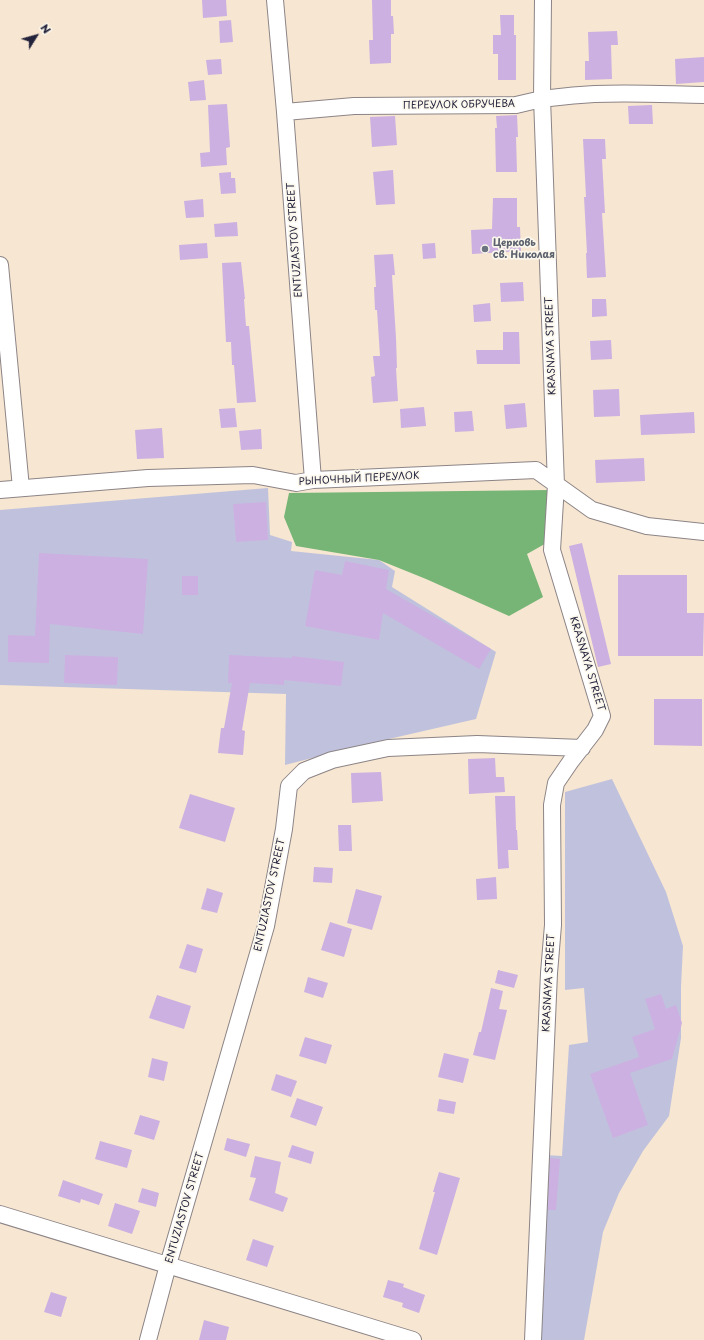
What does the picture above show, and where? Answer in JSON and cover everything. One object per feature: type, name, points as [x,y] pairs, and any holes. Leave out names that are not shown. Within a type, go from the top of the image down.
[{"type":"street","name":"ENTUZIASTOV STREET","points":[[275,0],[313,480]]},
{"type":"street","name":"KRASNAYA STREET","points":[[532,1340],[549,973],[553,925],[552,806],[556,784],[595,730],[602,716],[552,550],[556,485],[542,98],[543,0]]},
{"type":"street","name":"ПЕРЕУЛОК ОБРУЧЕВА","points":[[285,112],[354,106],[516,105],[542,98],[589,94],[704,95]]},
{"type":"street","points":[[0,265],[21,488]]},
{"type":"street","name":"РЫНОЧНЫЙ ПЕРЕУЛОК","points":[[0,490],[148,478],[253,475],[296,483],[313,480],[536,470],[592,510],[647,526],[704,532]]},
{"type":"street","name":"ENTUZIASTOV STREET","points":[[148,1340],[168,1265],[266,926],[284,829],[290,786],[304,771],[332,760],[388,748],[477,744],[582,748]]},
{"type":"street","points":[[0,1214],[413,1340]]},
{"type":"shaded area","points":[[268,488],[270,535],[292,542],[291,551],[379,560],[395,571],[392,587],[496,652],[476,719],[367,744],[285,765],[286,694],[0,685],[0,510]]},
{"type":"shaded area","points":[[612,779],[666,892],[683,946],[681,1038],[669,1116],[643,1151],[619,1193],[603,1232],[584,1340],[541,1340],[546,1249],[542,1210],[546,1155],[562,1156],[569,1045],[588,1042],[584,988],[565,990],[565,792]]},
{"type":"green space","points":[[551,490],[550,541],[527,554],[543,597],[509,616],[379,560],[296,546],[284,517],[289,493]]},
{"type":"building","points":[[202,0],[226,0],[227,16],[203,18]]},
{"type":"building","points":[[372,0],[391,0],[391,16],[393,16],[394,34],[391,34],[391,63],[370,64],[369,40],[373,40]]},
{"type":"building","points":[[500,15],[514,15],[514,35],[516,35],[516,80],[498,80],[498,54],[493,54],[493,35],[501,35]]},
{"type":"building","points":[[231,20],[233,42],[220,43],[219,21]]},
{"type":"building","points":[[617,31],[618,45],[611,45],[612,79],[585,80],[585,61],[589,61],[588,32]]},
{"type":"building","points":[[704,57],[704,82],[676,84],[675,59]]},
{"type":"building","points":[[221,59],[222,74],[208,75],[206,60]]},
{"type":"building","points":[[204,80],[206,100],[190,101],[188,82]]},
{"type":"building","points":[[227,104],[230,147],[226,148],[227,165],[201,167],[200,153],[210,152],[208,105]]},
{"type":"building","points":[[652,105],[653,124],[629,124],[628,106]]},
{"type":"building","points":[[517,115],[517,172],[496,172],[496,116]]},
{"type":"building","points":[[395,116],[397,145],[372,147],[370,117]]},
{"type":"building","points":[[583,139],[605,139],[606,159],[602,159],[605,213],[602,213],[606,277],[587,278],[584,197],[586,197]]},
{"type":"building","points":[[393,170],[395,204],[376,205],[373,172]]},
{"type":"building","points":[[231,172],[231,178],[235,178],[236,193],[221,194],[219,173]]},
{"type":"building","points":[[493,198],[517,198],[517,227],[520,227],[521,251],[472,254],[471,230],[492,229]]},
{"type":"building","points":[[203,199],[204,217],[186,218],[184,201]]},
{"type":"building","points":[[237,222],[238,236],[215,237],[214,224]]},
{"type":"building","points":[[207,243],[208,258],[180,260],[179,245]]},
{"type":"building","points":[[435,243],[436,258],[423,259],[422,244]]},
{"type":"building","points":[[393,254],[395,275],[392,275],[398,401],[373,403],[371,377],[375,376],[373,356],[380,356],[377,310],[375,310],[374,287],[376,287],[374,255]]},
{"type":"building","points":[[241,262],[246,326],[249,326],[256,402],[237,403],[234,365],[232,365],[231,342],[226,342],[222,263]]},
{"type":"building","points":[[523,282],[524,301],[501,302],[500,283]]},
{"type":"building","points":[[592,299],[606,299],[607,316],[592,317]]},
{"type":"building","points":[[490,303],[491,321],[474,322],[473,305]]},
{"type":"building","points":[[503,332],[519,332],[520,364],[477,364],[476,350],[503,350]]},
{"type":"building","points":[[611,340],[612,359],[591,360],[590,341]]},
{"type":"building","points":[[619,389],[620,416],[594,417],[593,390]]},
{"type":"building","points":[[525,403],[527,427],[506,429],[504,405]]},
{"type":"building","points":[[424,407],[426,426],[401,428],[400,409]]},
{"type":"building","points":[[235,408],[237,427],[221,428],[219,409]]},
{"type":"building","points":[[472,411],[474,431],[455,432],[454,412]]},
{"type":"building","points":[[694,412],[695,433],[641,435],[640,415]]},
{"type":"building","points":[[162,428],[164,458],[137,459],[135,430]]},
{"type":"building","points":[[261,429],[262,449],[241,450],[239,431]]},
{"type":"building","points":[[644,458],[645,481],[596,483],[595,460]]},
{"type":"building","points":[[266,502],[268,540],[236,542],[233,504]]},
{"type":"building","points":[[582,543],[611,664],[598,667],[569,546]]},
{"type":"building","points":[[39,553],[148,559],[143,634],[50,624],[49,663],[8,662],[8,635],[35,636]]},
{"type":"building","points":[[345,561],[389,570],[386,589],[491,649],[479,669],[383,613],[379,640],[305,626],[315,570],[342,575]]},
{"type":"building","points":[[618,575],[687,575],[687,613],[704,613],[703,656],[618,656]]},
{"type":"building","points":[[182,576],[198,576],[198,595],[182,595]]},
{"type":"building","points":[[65,655],[118,657],[117,685],[64,683]]},
{"type":"building","points":[[229,655],[292,658],[292,656],[344,662],[341,686],[284,680],[284,685],[250,683],[242,730],[245,731],[243,755],[218,753],[221,728],[224,728],[232,683],[228,683]]},
{"type":"building","points":[[654,699],[702,699],[702,746],[654,745]]},
{"type":"building","points":[[495,758],[496,777],[504,777],[505,792],[469,794],[468,759]]},
{"type":"building","points":[[381,772],[383,801],[352,803],[351,773]]},
{"type":"building","points":[[190,794],[235,808],[225,842],[179,828]]},
{"type":"building","points":[[495,796],[515,796],[518,850],[508,850],[509,868],[498,869]]},
{"type":"building","points":[[338,825],[351,825],[352,851],[339,851]]},
{"type":"building","points":[[314,867],[333,868],[332,883],[313,882]]},
{"type":"building","points":[[496,877],[497,899],[477,900],[476,879]]},
{"type":"building","points":[[207,888],[223,893],[217,913],[201,909]]},
{"type":"building","points":[[356,889],[382,896],[372,930],[347,923]]},
{"type":"building","points":[[330,922],[352,929],[344,957],[321,950]]},
{"type":"building","points":[[187,944],[203,949],[196,973],[179,968]]},
{"type":"building","points":[[498,970],[518,975],[514,988],[495,983]]},
{"type":"building","points":[[308,977],[328,983],[323,998],[304,992]]},
{"type":"building","points":[[491,988],[503,991],[499,1009],[507,1010],[495,1060],[473,1055],[479,1032],[481,1032]]},
{"type":"building","points":[[661,994],[666,1009],[676,1005],[682,1023],[672,1059],[630,1073],[648,1125],[613,1138],[590,1074],[639,1057],[632,1037],[655,1029],[645,999]]},
{"type":"building","points":[[157,995],[191,1006],[184,1029],[149,1018]]},
{"type":"building","points":[[305,1037],[332,1045],[326,1064],[299,1056]]},
{"type":"building","points":[[444,1053],[469,1059],[463,1083],[438,1077]]},
{"type":"building","points":[[152,1058],[168,1062],[164,1081],[148,1077]]},
{"type":"building","points":[[276,1074],[297,1081],[291,1097],[271,1090]]},
{"type":"building","points":[[297,1098],[323,1107],[316,1126],[290,1117]]},
{"type":"building","points":[[439,1099],[456,1102],[454,1114],[437,1111]]},
{"type":"building","points":[[140,1115],[160,1121],[154,1140],[134,1134]]},
{"type":"building","points":[[227,1138],[250,1144],[246,1157],[224,1150]]},
{"type":"building","points":[[100,1141],[132,1150],[127,1168],[95,1159]]},
{"type":"building","points":[[292,1145],[314,1152],[311,1164],[288,1157]]},
{"type":"building","points":[[255,1156],[281,1162],[275,1193],[288,1198],[283,1212],[249,1200],[256,1178],[250,1177]]},
{"type":"building","points":[[550,1158],[560,1159],[556,1210],[548,1210]]},
{"type":"building","points":[[439,1172],[460,1178],[437,1255],[419,1249]]},
{"type":"building","points":[[63,1180],[103,1194],[99,1205],[81,1199],[80,1203],[58,1196]]},
{"type":"building","points":[[142,1188],[159,1193],[156,1207],[138,1202]]},
{"type":"building","points":[[115,1203],[140,1211],[132,1234],[108,1226]]},
{"type":"building","points":[[253,1239],[274,1246],[267,1267],[246,1260]]},
{"type":"building","points":[[388,1280],[404,1284],[403,1287],[425,1295],[419,1313],[402,1307],[403,1303],[383,1297]]},
{"type":"building","points":[[51,1292],[67,1297],[61,1317],[44,1312]]},
{"type":"building","points":[[204,1320],[229,1327],[226,1340],[199,1340]]},
{"type":"place","name":"Церковь св. Николая","points":[[485,249]]}]
